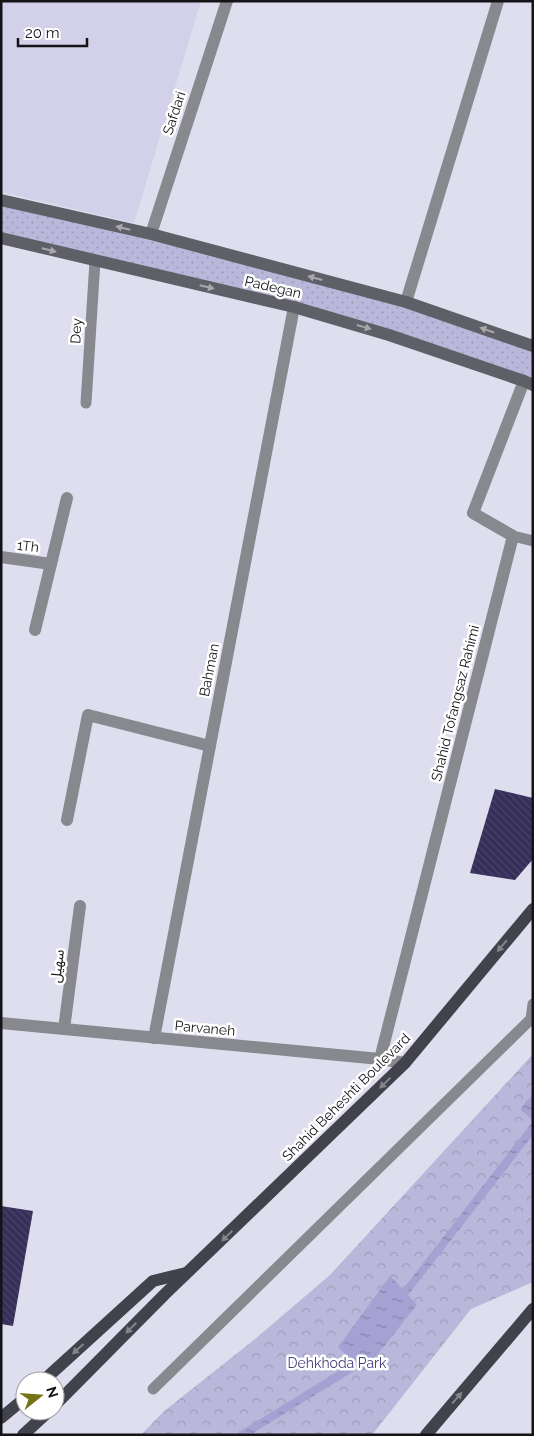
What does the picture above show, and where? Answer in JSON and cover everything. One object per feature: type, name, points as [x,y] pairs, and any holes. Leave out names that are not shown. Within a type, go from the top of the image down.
[{"type":"main road","name":"Padegan","points":[[1,200],[151,234],[406,302],[533,346]]},
{"type":"main road","name":"Padegan","points":[[1,238],[294,307],[389,335],[528,383]]},
{"type":"main road","name":"Shahid Beheshti Boulevard","points":[[65,1395],[165,1294],[405,1063],[533,909]]},
{"type":"main road","points":[[55,1371],[153,1281],[188,1273]]},
{"type":"main road","points":[[426,1435],[533,1309]]},
{"type":"main road","points":[[1,1418],[15,1406]]},
{"type":"main road","points":[[23,1435],[39,1421]]},
{"type":"street","name":"Safdari","points":[[151,234],[226,1]]},
{"type":"street","points":[[406,302],[498,1]]},
{"type":"street","name":"Bahman","points":[[154,1038],[294,307]]},
{"type":"street","points":[[514,536],[473,513],[528,383]]},
{"type":"street","points":[[35,630],[67,498]]},
{"type":"street","name":"Shahid Tofangsaz Rahimi","points":[[380,1059],[514,536]]},
{"type":"street","name":"1Th","points":[[1,557],[51,564]]},
{"type":"street","points":[[67,820],[88,716],[210,746]]},
{"type":"street","name":"سهیل","points":[[64,1029],[80,906]]},
{"type":"street","name":"Parvaneh","points":[[1,1023],[380,1059],[405,1063]]},
{"type":"lane","name":"Dey","points":[[86,403],[95,261]]},
{"type":"lane","points":[[514,536],[533,541]]},
{"type":"lane","points":[[153,1389],[531,1019],[533,1004]]},
{"type":"shaded area","points":[[1,1],[201,1],[134,223],[1,192]]},
{"type":"green space","points":[[1,200],[406,302],[533,346],[533,385],[389,335],[1,239]]},
{"type":"green space","name":"Dehkhoda Park","points":[[533,1054],[533,1282],[471,1309],[372,1435],[141,1435],[163,1412],[255,1339],[330,1275]]},
{"type":"water","points":[[533,1094],[533,1121],[520,1109]]},
{"type":"water","points":[[533,1121],[533,1135],[408,1295],[417,1305],[366,1369],[362,1371],[359,1368],[250,1435],[234,1435],[353,1362],[338,1347],[390,1276],[403,1289]]},
{"type":"building","points":[[495,789],[533,798],[533,859],[515,880],[470,873]]},
{"type":"building","points":[[1,1206],[33,1211],[13,1326],[1,1324]]}]
